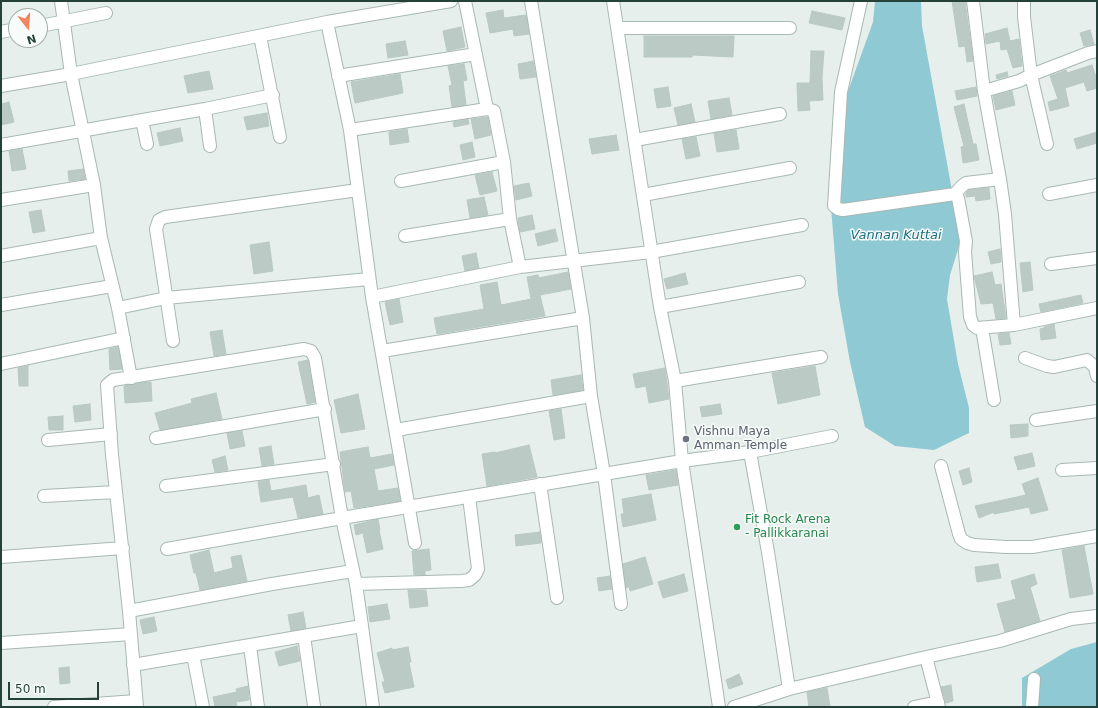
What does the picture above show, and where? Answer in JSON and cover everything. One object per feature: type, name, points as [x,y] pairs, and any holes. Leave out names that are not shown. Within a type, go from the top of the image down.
[{"type":"street","points":[[61,1],[71,74],[94,185],[101,238],[118,308],[131,378]]},
{"type":"street","points":[[1,86],[71,74],[327,22],[451,1]]},
{"type":"street","points":[[465,1],[487,109]]},
{"type":"street","points":[[532,1],[583,318],[591,396],[604,474],[621,604]]},
{"type":"street","points":[[613,1],[651,252],[660,307],[675,381],[682,461],[719,707]]},
{"type":"street","points":[[861,1],[841,92],[834,206],[843,210],[955,194],[966,184],[1000,179]]},
{"type":"street","points":[[973,1],[984,91],[1005,214],[1014,325]]},
{"type":"street","points":[[1024,1],[1024,17],[1032,75],[1047,144]]},
{"type":"street","points":[[48,25],[106,13]]},
{"type":"street","points":[[327,22],[350,130],[369,279],[410,507],[415,543]]},
{"type":"street","points":[[618,28],[790,28]]},
{"type":"street","points":[[260,36],[273,95],[280,137]]},
{"type":"street","points":[[984,91],[1019,81],[1088,53],[1097,51]]},
{"type":"street","points":[[338,76],[476,54]]},
{"type":"street","points":[[1,145],[205,109],[273,95]]},
{"type":"street","points":[[205,109],[210,146]]},
{"type":"street","points":[[350,130],[491,109],[495,114],[504,162],[510,219],[520,267]]},
{"type":"street","points":[[635,140],[780,114]]},
{"type":"street","points":[[142,120],[147,144]]},
{"type":"street","points":[[401,181],[504,162]]},
{"type":"street","points":[[643,195],[790,168]]},
{"type":"street","points":[[1,200],[94,185]]},
{"type":"street","points":[[1049,194],[1097,185]]},
{"type":"street","points":[[173,341],[156,229],[159,220],[165,217],[358,190]]},
{"type":"street","points":[[955,194],[958,198],[966,241],[965,252],[970,317],[973,325],[977,328],[1014,325],[1097,308]]},
{"type":"street","points":[[405,236],[510,219]]},
{"type":"street","points":[[372,297],[520,267],[651,252],[802,225]]},
{"type":"street","points":[[1,256],[101,238]]},
{"type":"street","points":[[1051,264],[1097,258]]},
{"type":"street","points":[[118,308],[166,298],[369,279]]},
{"type":"street","points":[[660,307],[799,282]]},
{"type":"street","points":[[1,304],[112,286]]},
{"type":"street","points":[[382,351],[583,318]]},
{"type":"street","points":[[982,328],[994,400]]},
{"type":"street","points":[[1,364],[124,338]]},
{"type":"street","points":[[54,707],[137,704],[107,385],[113,380],[304,349],[311,351],[315,358],[325,409],[342,518],[356,584],[373,707]]},
{"type":"street","points":[[675,381],[821,357]]},
{"type":"street","points":[[1025,358],[1054,367],[1087,360],[1095,367],[1097,376]]},
{"type":"street","points":[[396,430],[591,396]]},
{"type":"street","points":[[156,438],[325,409]]},
{"type":"street","points":[[1036,420],[1097,411]]},
{"type":"street","points":[[48,440],[111,434]]},
{"type":"street","points":[[167,549],[540,484],[682,461],[750,452],[832,436]]},
{"type":"street","points":[[750,452],[768,552],[789,689]]},
{"type":"street","points":[[166,486],[334,464]]},
{"type":"street","points":[[941,466],[959,534],[961,539],[967,543],[974,545],[1006,547],[1032,547],[1097,536]]},
{"type":"street","points":[[1062,470],[1097,468]]},
{"type":"street","points":[[540,484],[557,598]]},
{"type":"street","points":[[44,496],[116,492]]},
{"type":"street","points":[[356,584],[461,582],[469,580],[475,575],[478,569],[469,497]]},
{"type":"street","points":[[1,557],[123,548]]},
{"type":"street","points":[[129,611],[272,584],[353,572]]},
{"type":"street","points":[[734,707],[789,689],[1000,641],[1071,619],[1097,616]]},
{"type":"street","points":[[133,665],[362,626]]},
{"type":"street","points":[[1,643],[131,634]]},
{"type":"street","points":[[304,636],[314,706]]},
{"type":"street","points":[[250,646],[258,707]]},
{"type":"street","points":[[193,655],[203,707]]},
{"type":"street","points":[[914,707],[938,705],[926,657]]},
{"type":"street","points":[[1032,707],[1034,679]]},
{"type":"water","name":"Vannan Kuttai","points":[[875,1],[921,1],[922,26],[961,240],[950,275],[947,299],[958,364],[969,408],[969,433],[934,450],[895,446],[865,427],[850,362],[838,294],[830,195],[834,130],[873,22]]},
{"type":"water","points":[[1097,642],[1097,707],[1022,707],[1022,678],[1071,649]]},
{"type":"building","points":[[952,1],[965,1],[973,61],[967,62],[965,46],[959,47]]},
{"type":"building","points":[[503,10],[504,18],[526,15],[529,34],[514,36],[513,29],[490,33],[486,13]]},
{"type":"building","points":[[812,11],[845,18],[842,30],[809,23]]},
{"type":"building","points":[[461,27],[465,47],[447,51],[443,31]]},
{"type":"building","points":[[1007,28],[1010,41],[1019,39],[1022,66],[1013,68],[1007,49],[1001,50],[1000,41],[986,44],[985,34]]},
{"type":"building","points":[[1090,30],[1094,44],[1084,46],[1080,33]]},
{"type":"building","points":[[644,36],[734,36],[733,57],[692,55],[692,57],[644,57]]},
{"type":"building","points":[[405,41],[408,55],[388,58],[386,44]]},
{"type":"building","points":[[811,51],[824,51],[822,78],[823,100],[809,101],[810,110],[798,111],[797,83],[810,83]]},
{"type":"building","points":[[533,61],[536,77],[520,79],[518,64]]},
{"type":"building","points":[[464,64],[467,80],[463,81],[466,105],[452,107],[449,86],[452,85],[448,66]]},
{"type":"building","points":[[1092,65],[1097,80],[1097,88],[1087,91],[1084,82],[1065,88],[1069,106],[1050,111],[1048,102],[1058,99],[1050,76],[1066,70],[1067,73]]},
{"type":"building","points":[[209,71],[213,89],[188,93],[184,76]]},
{"type":"building","points":[[1007,72],[1008,76],[997,79],[996,75]]},
{"type":"building","points":[[400,74],[403,93],[355,103],[351,82]]},
{"type":"building","points":[[668,87],[671,106],[657,108],[654,89]]},
{"type":"building","points":[[976,87],[977,96],[957,100],[955,91]]},
{"type":"building","points":[[1012,91],[1015,105],[996,110],[993,96]]},
{"type":"building","points":[[729,98],[732,115],[711,119],[708,101]]},
{"type":"building","points":[[9,102],[14,122],[1,125],[1,104]]},
{"type":"building","points":[[691,104],[695,122],[678,125],[674,108]]},
{"type":"building","points":[[964,104],[973,144],[976,144],[979,160],[963,163],[961,147],[964,146],[954,107]]},
{"type":"building","points":[[267,113],[269,126],[247,130],[244,117]]},
{"type":"building","points":[[488,117],[491,135],[475,139],[471,119]]},
{"type":"building","points":[[468,119],[469,124],[454,127],[453,122]]},
{"type":"building","points":[[180,128],[183,141],[160,146],[157,133]]},
{"type":"building","points":[[407,129],[409,142],[390,145],[389,132]]},
{"type":"building","points":[[736,130],[739,149],[717,152],[714,133]]},
{"type":"building","points":[[1097,132],[1097,143],[1077,149],[1074,139]]},
{"type":"building","points":[[616,135],[619,150],[592,154],[589,139]]},
{"type":"building","points":[[696,137],[700,156],[686,159],[682,139]]},
{"type":"building","points":[[472,142],[475,157],[463,160],[460,145]]},
{"type":"building","points":[[22,149],[26,169],[12,171],[9,151]]},
{"type":"building","points":[[83,169],[85,179],[69,181],[68,171]]},
{"type":"building","points":[[492,172],[497,191],[480,195],[475,175]]},
{"type":"building","points":[[529,183],[532,196],[516,200],[514,186]]},
{"type":"building","points":[[989,188],[990,199],[976,201],[975,196],[966,197],[966,193],[969,190]]},
{"type":"building","points":[[484,197],[488,215],[470,218],[467,200]]},
{"type":"building","points":[[41,210],[45,231],[33,233],[29,212]]},
{"type":"building","points":[[532,215],[535,229],[520,232],[518,218]]},
{"type":"building","points":[[555,229],[558,241],[538,246],[535,234]]},
{"type":"building","points":[[269,242],[273,271],[254,274],[250,245]]},
{"type":"building","points":[[1000,249],[1001,262],[991,264],[988,252]]},
{"type":"building","points":[[476,253],[479,268],[465,271],[462,256]]},
{"type":"building","points":[[1030,262],[1033,290],[1023,292],[1020,263]]},
{"type":"building","points":[[568,272],[571,289],[540,295],[545,316],[437,334],[434,318],[484,309],[480,285],[497,282],[501,305],[531,299],[527,277],[538,275],[539,278]]},
{"type":"building","points":[[992,272],[995,285],[1001,284],[1006,318],[996,319],[993,303],[981,304],[974,276]]},
{"type":"building","points":[[685,273],[688,284],[667,289],[664,279]]},
{"type":"building","points":[[1081,295],[1083,303],[1041,312],[1039,304]]},
{"type":"building","points":[[399,299],[403,322],[390,325],[385,302]]},
{"type":"building","points":[[1054,324],[1056,338],[1041,340],[1040,329]]},
{"type":"building","points":[[222,330],[226,354],[214,356],[210,332]]},
{"type":"building","points":[[1009,333],[1011,344],[1000,345],[998,334]]},
{"type":"building","points":[[118,347],[122,369],[110,370],[109,349]]},
{"type":"building","points":[[308,360],[315,402],[307,404],[298,362]]},
{"type":"building","points":[[28,366],[28,386],[19,386],[18,368]]},
{"type":"building","points":[[815,366],[820,395],[778,404],[772,373]]},
{"type":"building","points":[[665,368],[669,399],[649,403],[646,386],[636,388],[633,374]]},
{"type":"building","points":[[581,375],[583,390],[553,395],[551,380]]},
{"type":"building","points":[[151,382],[152,401],[125,403],[124,386]]},
{"type":"building","points":[[216,393],[222,419],[160,430],[155,413],[192,403],[191,399]]},
{"type":"building","points":[[358,394],[365,429],[341,433],[334,400]]},
{"type":"building","points":[[90,404],[91,420],[75,422],[73,406]]},
{"type":"building","points":[[720,404],[722,414],[702,417],[700,407]]},
{"type":"building","points":[[561,409],[565,438],[554,440],[549,411]]},
{"type":"building","points":[[63,416],[63,430],[49,430],[48,417]]},
{"type":"building","points":[[1028,424],[1028,436],[1011,438],[1010,425]]},
{"type":"building","points":[[242,431],[245,446],[230,449],[227,433]]},
{"type":"building","points":[[529,445],[537,477],[487,486],[482,454],[495,453]]},
{"type":"building","points":[[271,446],[274,464],[262,466],[259,448]]},
{"type":"building","points":[[368,447],[370,458],[392,454],[394,465],[374,469],[378,491],[398,488],[400,501],[354,508],[351,491],[345,492],[340,452]]},
{"type":"building","points":[[1032,453],[1035,466],[1018,470],[1014,457]]},
{"type":"building","points":[[225,456],[228,470],[215,472],[212,460]]},
{"type":"building","points":[[969,468],[972,482],[963,485],[959,471]]},
{"type":"building","points":[[676,470],[678,485],[649,490],[646,475]]},
{"type":"building","points":[[1038,478],[1048,510],[1031,514],[1029,507],[994,514],[994,512],[979,518],[975,506],[1026,495],[1022,484]]},
{"type":"building","points":[[269,480],[271,491],[306,485],[308,498],[319,495],[323,514],[298,518],[293,497],[261,502],[258,482]]},
{"type":"building","points":[[651,494],[656,520],[623,527],[621,514],[624,514],[622,499]]},
{"type":"building","points":[[378,519],[383,549],[367,553],[363,533],[356,535],[354,525]]},
{"type":"building","points":[[540,532],[541,543],[516,546],[515,535]]},
{"type":"building","points":[[1084,546],[1093,594],[1070,598],[1062,550]]},
{"type":"building","points":[[429,549],[431,570],[425,571],[425,575],[414,575],[412,551]]},
{"type":"building","points":[[209,550],[214,573],[233,568],[231,557],[241,555],[247,581],[200,590],[190,555]]},
{"type":"building","points":[[645,557],[653,584],[630,591],[629,587],[626,588],[623,564]]},
{"type":"building","points":[[998,564],[1001,578],[977,582],[975,567]]},
{"type":"building","points":[[684,574],[688,591],[663,598],[658,582]]},
{"type":"building","points":[[1034,574],[1037,584],[1030,587],[1040,621],[1005,632],[997,604],[1016,599],[1011,581]]},
{"type":"building","points":[[610,576],[612,589],[599,591],[597,578]]},
{"type":"building","points":[[408,590],[426,590],[428,606],[410,608]]},
{"type":"building","points":[[387,604],[390,619],[370,622],[368,607]]},
{"type":"building","points":[[303,612],[306,628],[291,631],[288,615]]},
{"type":"building","points":[[154,617],[157,631],[143,634],[140,620]]},
{"type":"building","points":[[297,646],[300,661],[279,666],[275,652]]},
{"type":"building","points":[[408,647],[411,662],[409,662],[414,687],[385,693],[382,682],[385,682],[377,653],[392,648],[392,650]]},
{"type":"building","points":[[69,667],[70,683],[60,684],[59,668]]},
{"type":"building","points":[[739,674],[743,684],[729,689],[726,680]]},
{"type":"building","points":[[951,685],[953,701],[946,703],[941,687]]},
{"type":"building","points":[[248,686],[249,700],[236,702],[237,707],[215,707],[213,697],[237,692],[236,689]]},
{"type":"building","points":[[827,688],[830,707],[809,707],[807,692]]},
{"type":"place","name":"Vishnu Maya Amman Temple","points":[[686,439]]},
{"type":"place","name":"Fit Rock Arena - Pallikkaranai","points":[[737,527]]}]
